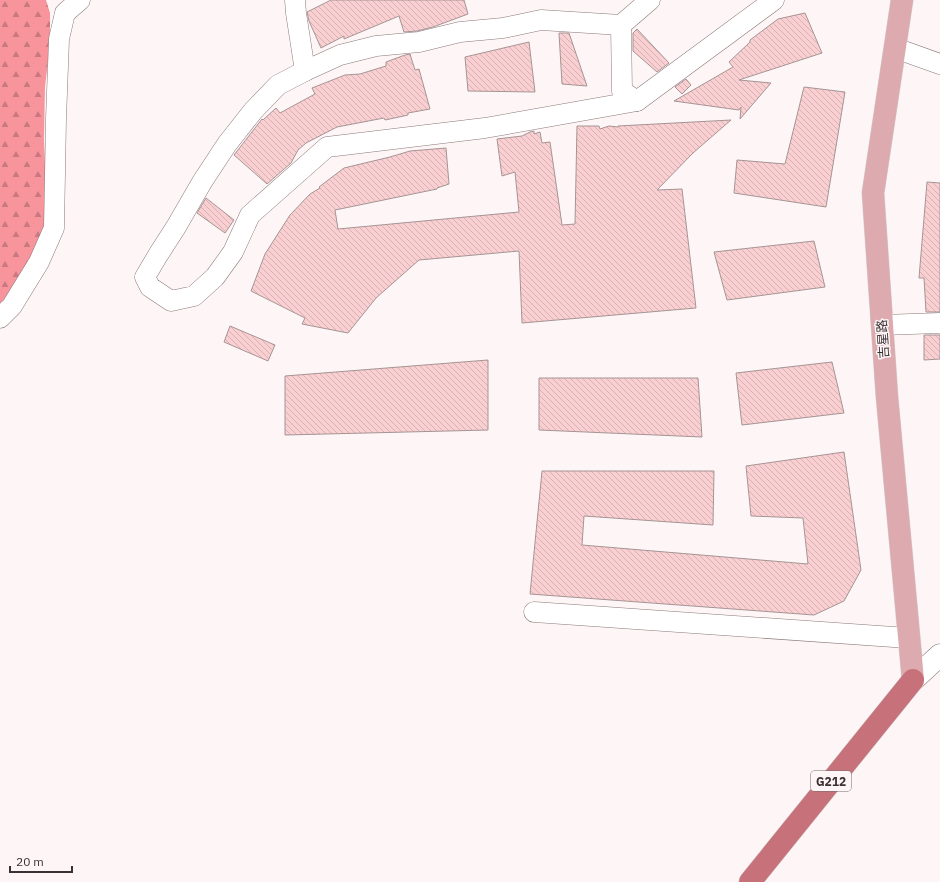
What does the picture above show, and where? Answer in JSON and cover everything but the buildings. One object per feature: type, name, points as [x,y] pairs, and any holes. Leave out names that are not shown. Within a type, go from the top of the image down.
[{"type":"highway","name":"G212","points":[[750,882],[912,680]]},
{"type":"main road","name":"吉星路","points":[[902,0],[873,193],[887,397],[912,680]]},
{"type":"main road","points":[[912,680],[940,655]]},
{"type":"street","points":[[0,318],[12,306],[39,262],[54,228],[59,39],[65,13],[80,0]]},
{"type":"street","points":[[295,0],[305,71]]},
{"type":"street","points":[[650,0],[621,25],[541,20],[503,28],[460,32],[419,42],[376,46],[340,55],[278,84],[253,111],[223,150],[202,182],[145,277],[150,287],[171,301],[194,296],[215,277],[233,252],[250,215],[327,147],[486,128],[637,102],[774,0]]},
{"type":"street","points":[[621,25],[622,91],[637,102]]},
{"type":"street","points":[[895,48],[940,64]]},
{"type":"street","points":[[882,325],[940,323]]},
{"type":"street","points":[[534,612],[908,638]]},
{"type":"green space","points":[[0,0],[46,0],[50,13],[50,44],[45,87],[44,138],[47,216],[36,254],[0,305]]}]
